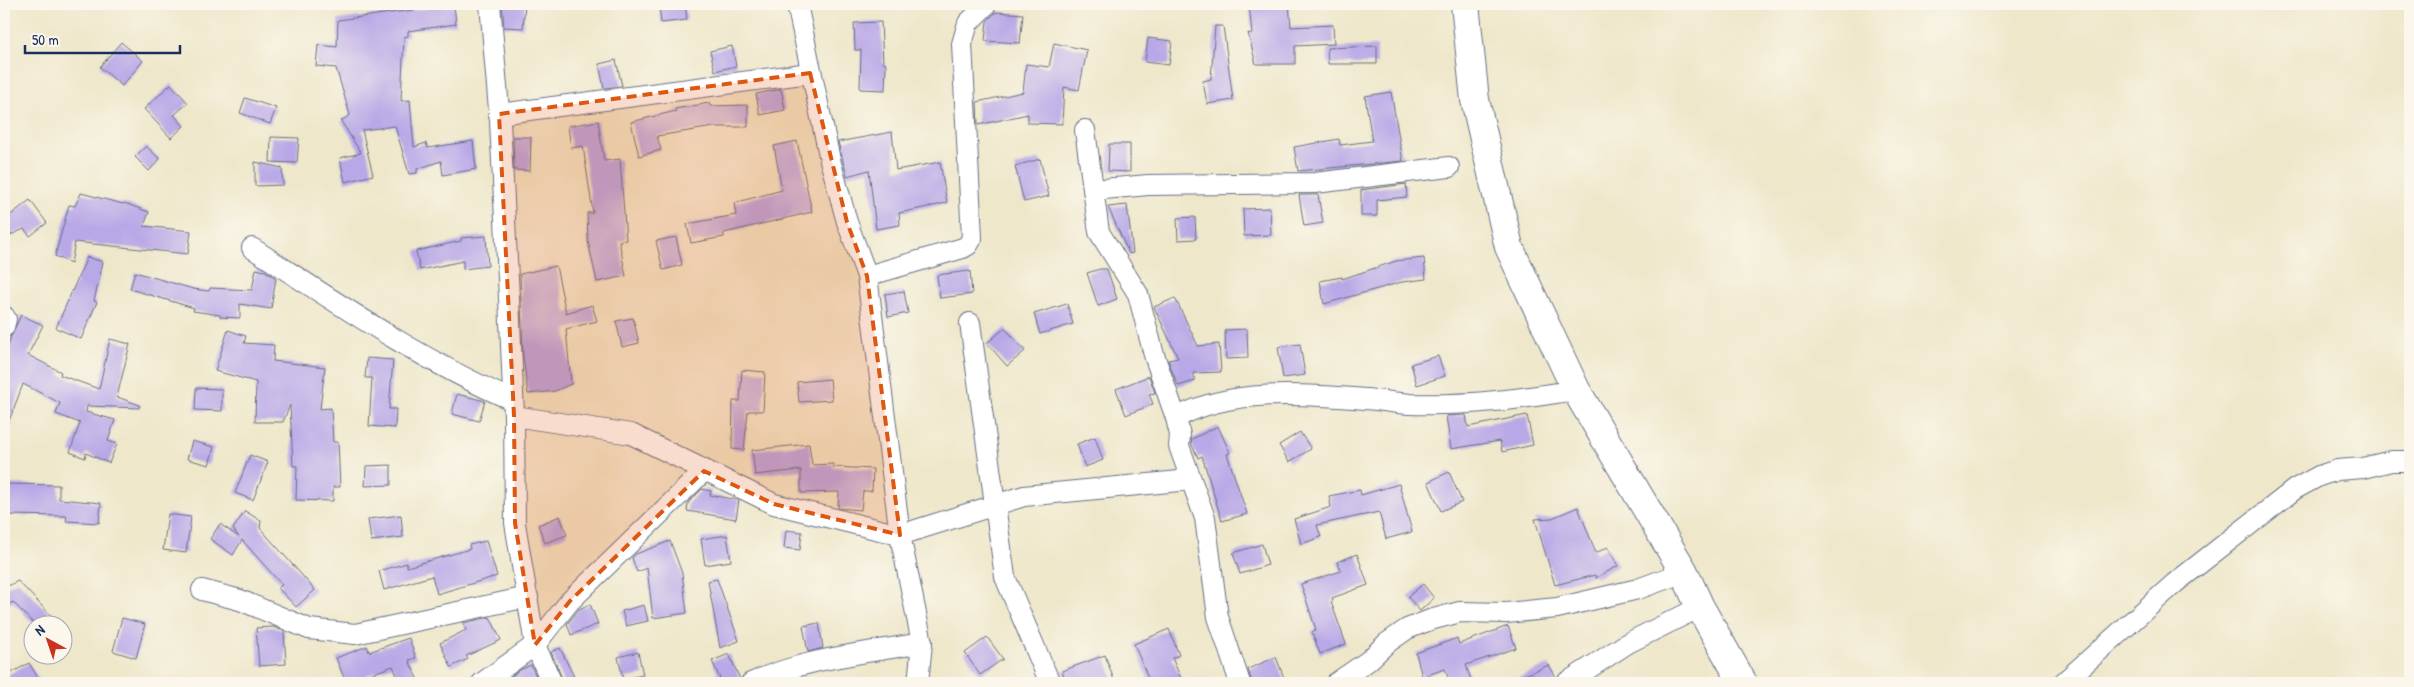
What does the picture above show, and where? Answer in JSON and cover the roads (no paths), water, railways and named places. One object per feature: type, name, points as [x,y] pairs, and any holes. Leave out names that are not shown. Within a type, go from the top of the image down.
[{"type":"main road","points":[[1465,4],[1475,100],[1509,247],[1576,390],[1684,572],[1700,607],[1743,683]]},
{"type":"street","points":[[490,4],[499,114],[510,298],[515,522],[535,645],[552,683]]},
{"type":"street","points":[[797,4],[810,73],[847,222],[867,276],[900,534],[922,644],[918,683]]},
{"type":"street","points":[[867,276],[962,248],[968,245],[972,238],[962,44],[968,23],[988,4]]},
{"type":"street","points":[[499,114],[810,73]]},
{"type":"street","points":[[1085,130],[1099,232],[1138,294],[1154,355],[1176,418],[1180,435],[1178,446],[1205,518],[1218,617],[1240,683]]},
{"type":"street","points":[[1093,190],[1148,185],[1315,183],[1449,167]]},
{"type":"street","points":[[252,248],[364,320],[513,408],[631,434],[774,504],[900,534],[1024,496],[1190,480]]},
{"type":"street","points":[[970,323],[994,506],[1006,577],[1050,683]]},
{"type":"street","points":[[1176,418],[1195,408],[1224,399],[1250,396],[1308,396],[1365,399],[1408,404],[1470,404],[1576,390]]},
{"type":"street","points":[[2063,683],[2176,583],[2295,489],[2319,476],[2338,470],[2363,468],[2391,460],[2410,461]]},
{"type":"street","points":[[482,683],[535,645],[570,601],[704,471]]},
{"type":"street","points":[[1336,683],[1368,661],[1387,643],[1406,629],[1430,620],[1460,612],[1506,613],[1557,608],[1638,589],[1684,572]]},
{"type":"street","points":[[202,590],[240,600],[308,629],[355,634],[528,597]]},
{"type":"street","points":[[1566,683],[1628,643],[1700,607]]},
{"type":"street","points":[[751,683],[769,675],[847,656],[922,644]]}]
